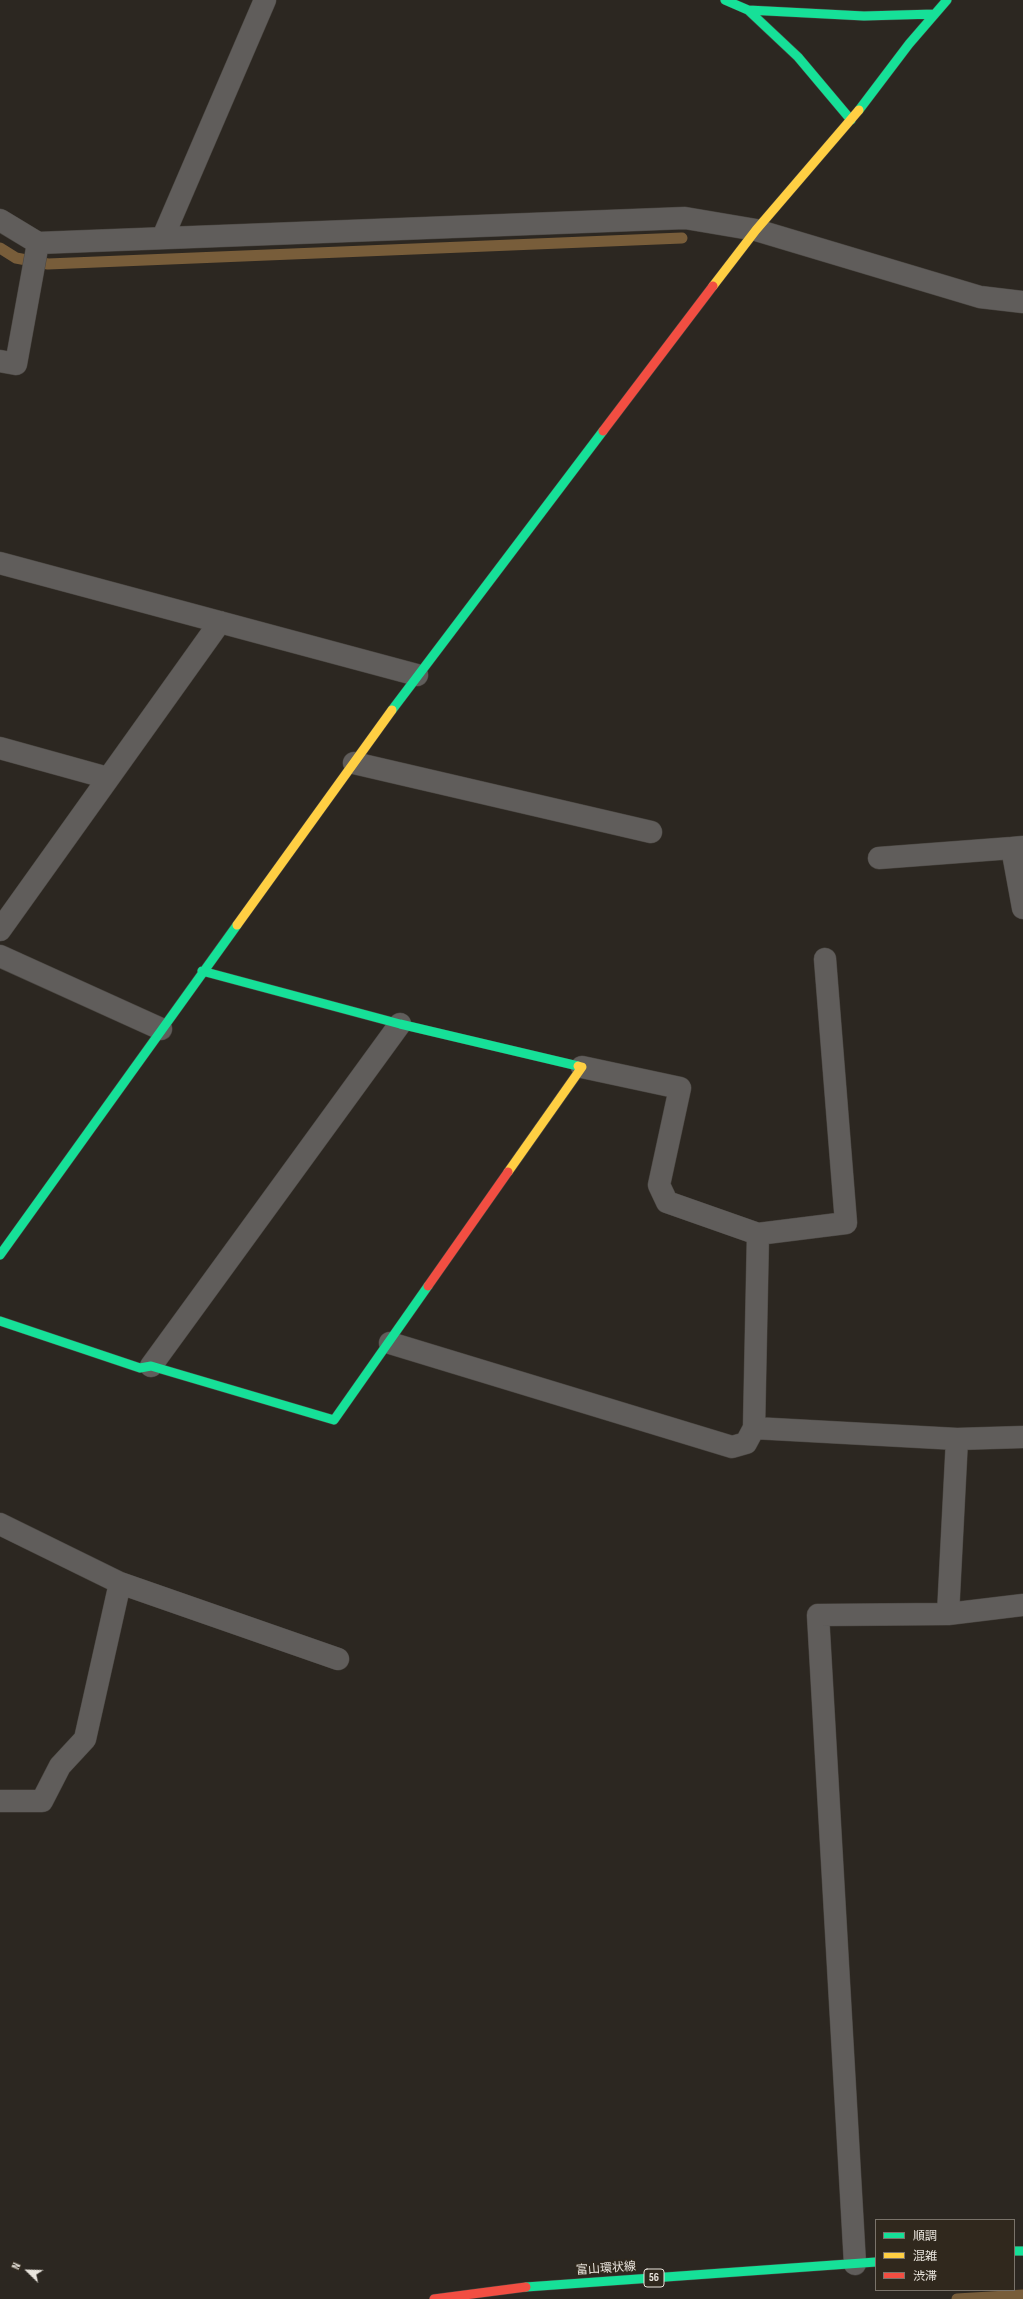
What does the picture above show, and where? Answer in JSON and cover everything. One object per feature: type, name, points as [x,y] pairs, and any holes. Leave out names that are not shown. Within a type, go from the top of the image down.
[{"type":"street","points":[[163,237],[265,0]]},
{"type":"street","points":[[725,0],[748,10],[798,57],[851,120]]},
{"type":"street","points":[[0,1255],[202,971],[417,675],[756,230],[851,120],[947,0]]},
{"type":"street","points":[[748,10],[864,16],[935,14]]},
{"type":"street","points":[[0,220],[38,243],[685,218],[756,230],[980,297],[1023,302]]},
{"type":"street","points":[[0,361],[16,364],[38,243]]},
{"type":"street","points":[[0,564],[417,675]]},
{"type":"street","points":[[0,930],[220,622]]},
{"type":"street","points":[[0,748],[108,778]]},
{"type":"street","points":[[354,763],[651,832]]},
{"type":"street","points":[[879,858],[1017,848],[1023,908]]},
{"type":"street","points":[[0,956],[161,1029]]},
{"type":"street","points":[[202,971],[400,1024],[582,1067],[680,1088],[659,1185],[667,1202],[758,1234],[846,1223],[825,959]]},
{"type":"street","points":[[151,1366],[400,1024]]},
{"type":"street","points":[[0,1321],[140,1368],[151,1366],[334,1420],[390,1343],[582,1067]]},
{"type":"street","points":[[390,1343],[732,1447],[746,1443],[754,1428],[758,1234]]},
{"type":"street","points":[[754,1428],[957,1439],[1023,1437]]},
{"type":"street","points":[[948,1614],[957,1439]]},
{"type":"street","points":[[0,1524],[120,1584],[338,1659]]},
{"type":"street","points":[[0,1801],[42,1801],[60,1766],[85,1739],[120,1584]]},
{"type":"street","points":[[855,2264],[818,1616],[948,1614],[1023,1605]]},
{"type":"street","name":"富山環状線","points":[[434,2299],[509,2288],[875,2262]]},
{"type":"waterway","points":[[0,248],[16,258],[48,264],[682,238]]},
{"type":"waterway","points":[[957,2299],[1023,2295]]},
{"type":"traffic: fast","points":[[725,0],[748,10],[798,57],[851,120]]},
{"type":"traffic: fast","points":[[859,110],[909,44],[947,0]]},
{"type":"traffic: fast","points":[[748,10],[864,16],[935,14]]},
{"type":"traffic: fast","points":[[392,710],[603,431]]},
{"type":"traffic: fast","points":[[0,1255],[237,925]]},
{"type":"traffic: fast","points":[[202,971],[400,1024],[578,1066]]},
{"type":"traffic: fast","points":[[0,1321],[140,1368],[151,1366],[334,1420],[428,1286]]},
{"type":"traffic: fast","points":[[1015,2251],[1023,2251]]},
{"type":"traffic: fast","points":[[526,2287],[875,2262]]},
{"type":"traffic: slow","points":[[713,286],[756,230],[859,110]]},
{"type":"traffic: slow","points":[[237,925],[392,710]]},
{"type":"traffic: slow","points":[[508,1172],[582,1067],[578,1066]]},
{"type":"traffic: jam","points":[[603,431],[713,286]]},
{"type":"traffic: jam","points":[[428,1286],[508,1172]]},
{"type":"traffic: jam","points":[[434,2299],[526,2287]]}]
